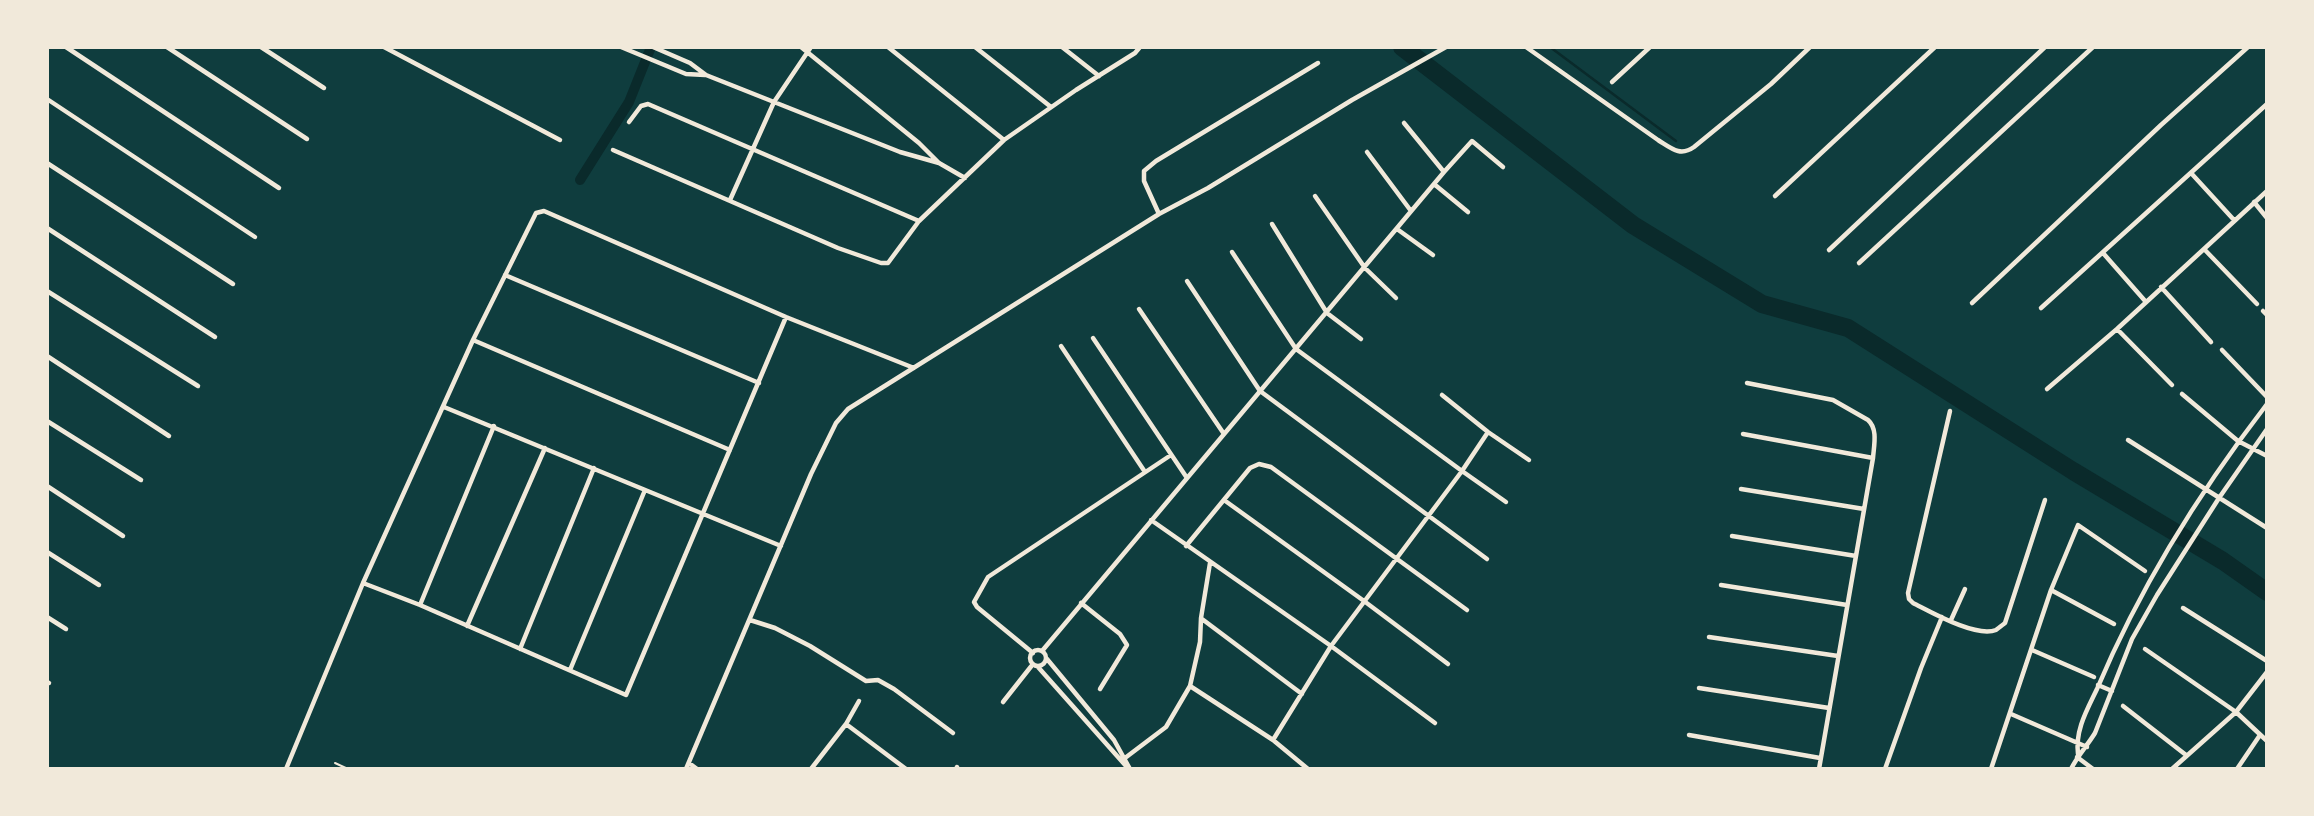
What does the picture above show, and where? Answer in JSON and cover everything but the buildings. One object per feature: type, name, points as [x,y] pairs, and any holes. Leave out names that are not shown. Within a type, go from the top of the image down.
[{"type":"street","points":[[66,47],[279,188]]},
{"type":"street","points":[[167,47],[307,139]]},
{"type":"street","points":[[261,47],[324,88]]},
{"type":"street","points":[[384,47],[560,140]]},
{"type":"street","points":[[621,47],[686,74],[706,75]]},
{"type":"street","points":[[653,47],[690,63],[706,75],[900,152],[939,163],[965,178]]},
{"type":"street","points":[[800,47],[919,143],[939,163]]},
{"type":"street","points":[[730,200],[774,102],[811,47]]},
{"type":"street","points":[[887,47],[1004,140]]},
{"type":"street","points":[[975,47],[1051,107]]},
{"type":"street","points":[[1062,47],[1099,76]]},
{"type":"street","points":[[613,150],[838,248],[888,263],[919,221],[1004,140],[1135,53],[1140,47]]},
{"type":"street","points":[[1526,47],[1678,152],[1687,152],[1694,147],[1771,84],[1810,47]]},
{"type":"street","points":[[1612,82],[1650,47]]},
{"type":"street","points":[[1775,196],[1935,47]]},
{"type":"street","points":[[1829,250],[2045,47]]},
{"type":"street","points":[[1859,262],[2093,47]]},
{"type":"street","points":[[1972,303],[2248,47]]},
{"type":"street","points":[[697,769],[688,766],[811,474],[836,423],[848,409],[1159,214],[1208,188],[1445,48]]},
{"type":"street","points":[[1159,214],[1144,181],[1144,171],[1318,62]]},
{"type":"street","points":[[47,99],[255,237]]},
{"type":"street","points":[[629,122],[641,106],[648,104],[919,221]]},
{"type":"street","points":[[2041,308],[2267,104]]},
{"type":"street","points":[[1404,124],[1444,172]]},
{"type":"street","points":[[1130,769],[1035,665],[1030,658],[1033,653],[1042,651],[1472,141],[1503,167]]},
{"type":"street","points":[[1367,152],[1411,211]]},
{"type":"street","points":[[47,163],[233,284]]},
{"type":"street","points":[[2191,173],[2234,220]]},
{"type":"street","points":[[1434,184],[1468,212]]},
{"type":"street","points":[[2047,389],[2117,329],[2267,191]]},
{"type":"street","points":[[1315,196],[1365,268],[1396,298]]},
{"type":"street","points":[[2254,202],[2267,218]]},
{"type":"street","points":[[286,769],[363,583],[473,340],[532,216],[539,211],[786,317],[914,368]]},
{"type":"street","points":[[1272,224],[1327,313],[1361,339]]},
{"type":"street","points":[[47,228],[215,337]]},
{"type":"street","points":[[1397,228],[1433,255]]},
{"type":"street","points":[[2204,249],[2257,304]]},
{"type":"street","points":[[1233,252],[1296,349],[1506,502]]},
{"type":"street","points":[[2103,253],[2146,302]]},
{"type":"street","points":[[505,275],[759,383]]},
{"type":"street","points":[[1187,281],[1260,391],[1487,559]]},
{"type":"street","points":[[2161,287],[2211,342]]},
{"type":"street","points":[[47,291],[198,386]]},
{"type":"street","points":[[1139,309],[1224,434]]},
{"type":"street","points":[[363,583],[626,695],[786,317]]},
{"type":"street","points":[[2117,329],[2172,385]]},
{"type":"street","points":[[1093,338],[1187,478]]},
{"type":"street","points":[[473,340],[730,450]]},
{"type":"street","points":[[1061,346],[1145,472]]},
{"type":"street","points":[[2221,350],[2267,397]]},
{"type":"street","points":[[47,356],[169,436]]},
{"type":"street","points":[[1747,383],[1833,400],[1873,425],[1873,458],[1819,769]]},
{"type":"street","points":[[2182,394],[2238,441],[2267,456]]},
{"type":"street","points":[[1442,395],[1488,432],[1529,460]]},
{"type":"street","points":[[2093,769],[2077,756],[2076,742],[2078,730],[2098,685],[2151,578],[2238,441],[2267,404]]},
{"type":"street","points":[[444,407],[781,546]]},
{"type":"street","points":[[1950,411],[1908,593],[1913,603],[1969,629],[1988,631],[2005,623],[2045,500]]},
{"type":"street","points":[[47,421],[141,480]]},
{"type":"street","points":[[420,605],[494,426]]},
{"type":"street","points":[[2071,769],[2077,756],[2087,747],[2132,639],[2157,595],[2267,429]]},
{"type":"street","points":[[1273,740],[1331,646],[1429,516],[1488,432]]},
{"type":"street","points":[[1743,434],[1873,458]]},
{"type":"street","points":[[2128,440],[2267,528]]},
{"type":"street","points":[[467,626],[545,448]]},
{"type":"street","points":[[1033,653],[974,602],[988,577],[1171,455]]},
{"type":"street","points":[[1186,546],[1250,468],[1259,464],[1271,467],[1467,610]]},
{"type":"street","points":[[520,649],[594,468]]},
{"type":"street","points":[[47,486],[123,536]]},
{"type":"street","points":[[1741,489],[1864,509]]},
{"type":"street","points":[[570,670],[645,490]]},
{"type":"street","points":[[1224,500],[1448,664]]},
{"type":"street","points":[[1151,520],[1331,646],[1435,723]]},
{"type":"street","points":[[1991,769],[1998,741],[2011,714],[2052,590],[2078,525],[2145,571]]},
{"type":"street","points":[[1732,536],[1856,556]]},
{"type":"street","points":[[47,552],[99,585]]},
{"type":"street","points":[[1125,758],[1166,727],[1190,686],[1200,642],[1210,563]]},
{"type":"street","points":[[1721,585],[1847,605]]},
{"type":"street","points":[[2147,586],[2157,595]]},
{"type":"street","points":[[1951,620],[1965,589]]},
{"type":"street","points":[[2052,590],[2114,624]]},
{"type":"street","points":[[1081,603],[1119,634],[1127,645],[1100,689]]},
{"type":"street","points":[[2183,608],[2267,661]]},
{"type":"street","points":[[47,617],[66,629]]},
{"type":"street","points":[[1885,769],[1942,617]]},
{"type":"street","points":[[1201,618],[1302,694]]},
{"type":"street","points":[[750,620],[775,628],[810,646],[866,681],[878,680],[953,733]]},
{"type":"street","points":[[1709,637],[1838,656]]},
{"type":"street","points":[[2145,649],[2235,712],[2267,741]]},
{"type":"street","points":[[2032,650],[2094,677]]},
{"type":"street","points":[[1042,651],[1114,740],[1130,769]]},
{"type":"street","points":[[1003,702],[1035,665],[1044,664],[1046,659]]},
{"type":"street","points":[[2172,769],[2235,712],[2267,672]]},
{"type":"street","points":[[2098,685],[2112,691]]},
{"type":"street","points":[[1190,686],[1273,740],[1308,769]]},
{"type":"street","points":[[1699,688],[1829,708]]},
{"type":"street","points":[[811,769],[846,724],[859,701]]},
{"type":"street","points":[[1077,712],[1085,705]]},
{"type":"street","points":[[2123,706],[2186,755]]},
{"type":"street","points":[[2011,714],[2087,747]]},
{"type":"street","points":[[846,724],[906,769]]},
{"type":"street","points":[[1689,735],[1821,758]]},
{"type":"street","points":[[2237,769],[2260,735]]},
{"type":"lane","points":[[335,762],[348,769]]},
{"type":"waterway","points":[[580,180],[629,102],[651,47]]},
{"type":"waterway","points":[[1402,47],[1633,225],[1762,304],[1848,328],[2073,471],[2223,561],[2267,592]]},
{"type":"waterway","points":[[1550,47],[1676,141]]}]
